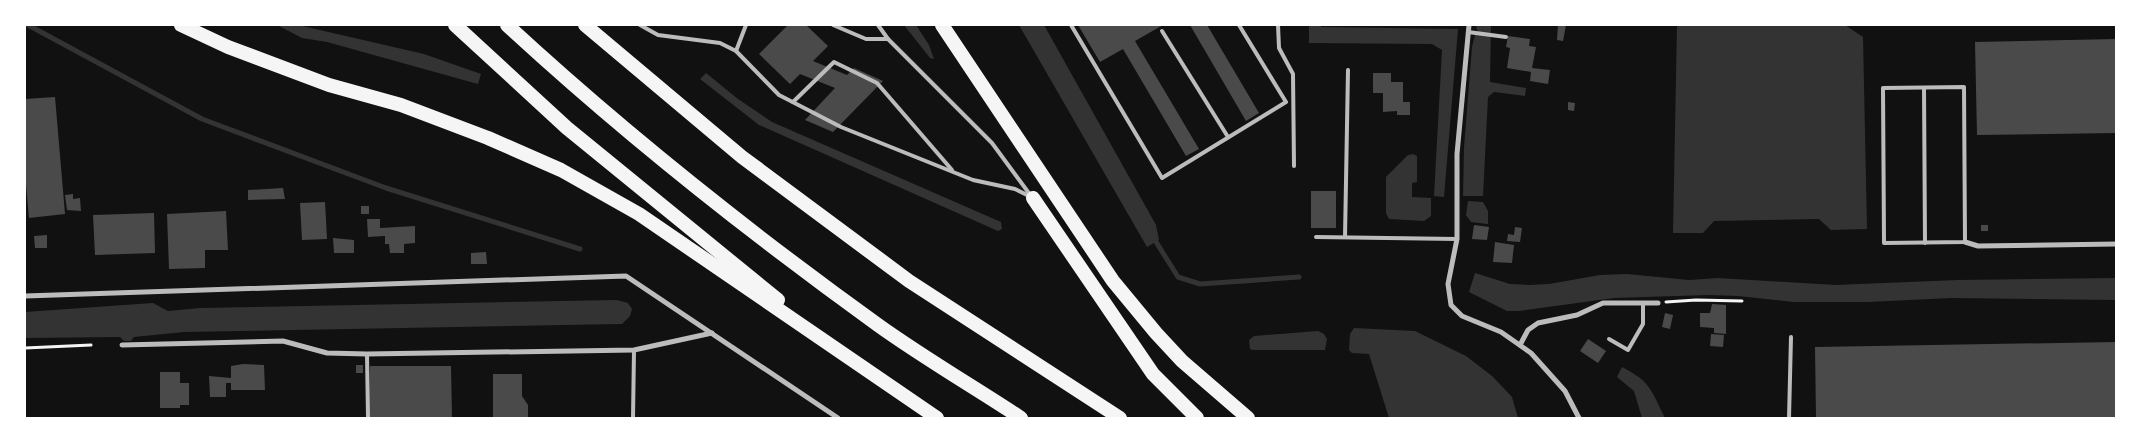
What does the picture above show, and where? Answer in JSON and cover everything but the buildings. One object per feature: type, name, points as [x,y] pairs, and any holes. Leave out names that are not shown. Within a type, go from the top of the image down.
[{"type":"highway","points":[[181,25],[228,48],[329,85],[401,105],[488,138],[561,170],[639,214],[861,368],[937,418]]},
{"type":"highway","points":[[455,25],[566,128],[861,368]]},
{"type":"highway","points":[[507,25],[557,71],[711,201],[880,326],[1021,418]]},
{"type":"highway","points":[[585,25],[742,157],[909,281],[1120,418]]},
{"type":"highway","points":[[942,25],[1113,281],[1156,333],[1182,360],[1208,386],[1248,418]]},
{"type":"highway","points":[[1033,198],[1153,374],[1197,418]]},
{"type":"street","points":[[1469,25],[1457,154],[1456,239],[1448,284],[1451,305],[1462,316],[1501,332],[1520,345],[1555,378],[1565,391],[1579,418]]},
{"type":"street","points":[[1965,242],[1978,246],[2116,244]]},
{"type":"street","points":[[25,296],[626,276],[838,418]]},
{"type":"street","points":[[1520,345],[1528,330],[1538,323],[1577,315],[1603,302],[1658,303]]},
{"type":"street","points":[[122,345],[283,341],[327,353],[368,354],[634,350],[712,333]]},
{"type":"lane","points":[[640,25],[658,34],[720,43],[736,51],[779,95],[793,102],[890,148],[982,183],[1015,189],[1033,198]]},
{"type":"lane","points":[[736,51],[746,25]]},
{"type":"lane","points":[[833,25],[866,39],[888,39]]},
{"type":"lane","points":[[878,25],[888,39],[992,143],[1033,198]]},
{"type":"lane","points":[[1071,25],[1162,178],[1286,102],[1239,25]]},
{"type":"lane","points":[[1278,25],[1279,48],[1293,74],[1294,166]]},
{"type":"lane","points":[[1162,31],[1228,138]]},
{"type":"lane","points":[[1468,32],[1506,37]]},
{"type":"lane","points":[[793,102],[834,62],[877,83],[954,172]]},
{"type":"lane","points":[[1346,237],[1348,70]]},
{"type":"lane","points":[[1964,87],[1965,242],[1884,243],[1883,88],[1924,88],[1964,87]]},
{"type":"lane","points":[[1924,88],[1925,243]]},
{"type":"lane","points":[[1316,237],[1456,239]]},
{"type":"lane","points":[[1609,339],[1628,350],[1643,324],[1643,302]]},
{"type":"lane","points":[[1789,418],[1791,337]]},
{"type":"lane","points":[[633,418],[634,350]]},
{"type":"lane","points":[[368,354],[368,418]]},
{"type":"path","points":[[1658,303],[1696,300],[1742,301]]},
{"type":"path","points":[[25,348],[91,345]]},
{"type":"shaded area","points":[[277,25],[298,25],[424,54],[481,74],[478,84],[327,42],[302,38]]},
{"type":"shaded area","points":[[904,25],[916,25],[929,45],[934,59],[930,58]]},
{"type":"shaded area","points":[[1019,25],[1044,25],[1156,225],[1159,240],[1147,247]]},
{"type":"shaded area","points":[[1309,25],[1321,25],[1321,27],[1458,29],[1444,197],[1434,196],[1442,50],[1432,44],[1309,43]]},
{"type":"shaded area","points":[[1476,25],[1491,25],[1490,82],[1526,88],[1525,96],[1494,92],[1488,97],[1483,196],[1463,196],[1464,147],[1472,47],[1475,35],[1478,34]]},
{"type":"shaded area","points":[[1677,25],[1845,25],[1863,37],[1867,229],[1831,230],[1819,219],[1714,221],[1703,233],[1673,233]]},
{"type":"shaded area","points":[[706,73],[738,99],[772,122],[1001,222],[1002,229],[998,231],[759,125],[700,79]]},
{"type":"shaded area","points":[[1413,154],[1417,156],[1417,182],[1412,183],[1412,197],[1431,198],[1431,216],[1424,221],[1389,219],[1386,213],[1386,177],[1408,155]]},
{"type":"shaded area","points":[[1468,201],[1483,202],[1488,211],[1488,224],[1471,222],[1466,215]]},
{"type":"shaded area","points":[[1475,273],[1510,284],[1529,285],[1549,284],[1600,275],[1627,274],[1689,280],[1718,278],[1835,285],[1958,280],[2116,278],[2116,300],[1951,298],[1868,302],[1793,302],[1708,295],[1614,298],[1507,311],[1469,292]]},
{"type":"shaded area","points":[[617,300],[628,303],[632,309],[630,316],[622,324],[184,332],[134,337],[131,341],[124,341],[120,337],[25,338],[25,312],[153,303],[168,311],[200,308]]},
{"type":"shaded area","points":[[1354,328],[1415,331],[1466,356],[1492,376],[1512,397],[1518,418],[1389,418],[1369,354],[1352,353],[1349,350],[1350,334]]},
{"type":"shaded area","points":[[1318,331],[1324,334],[1327,339],[1325,350],[1250,349],[1249,340],[1254,336]]},
{"type":"shaded area","points":[[1622,367],[1645,382],[1665,418],[1642,418],[1634,391],[1617,377]]},
{"type":"waterway","points":[[28,25],[202,119],[386,188],[580,249]]},
{"type":"waterway","points":[[1153,237],[1178,277],[1200,284],[1299,277]]}]
